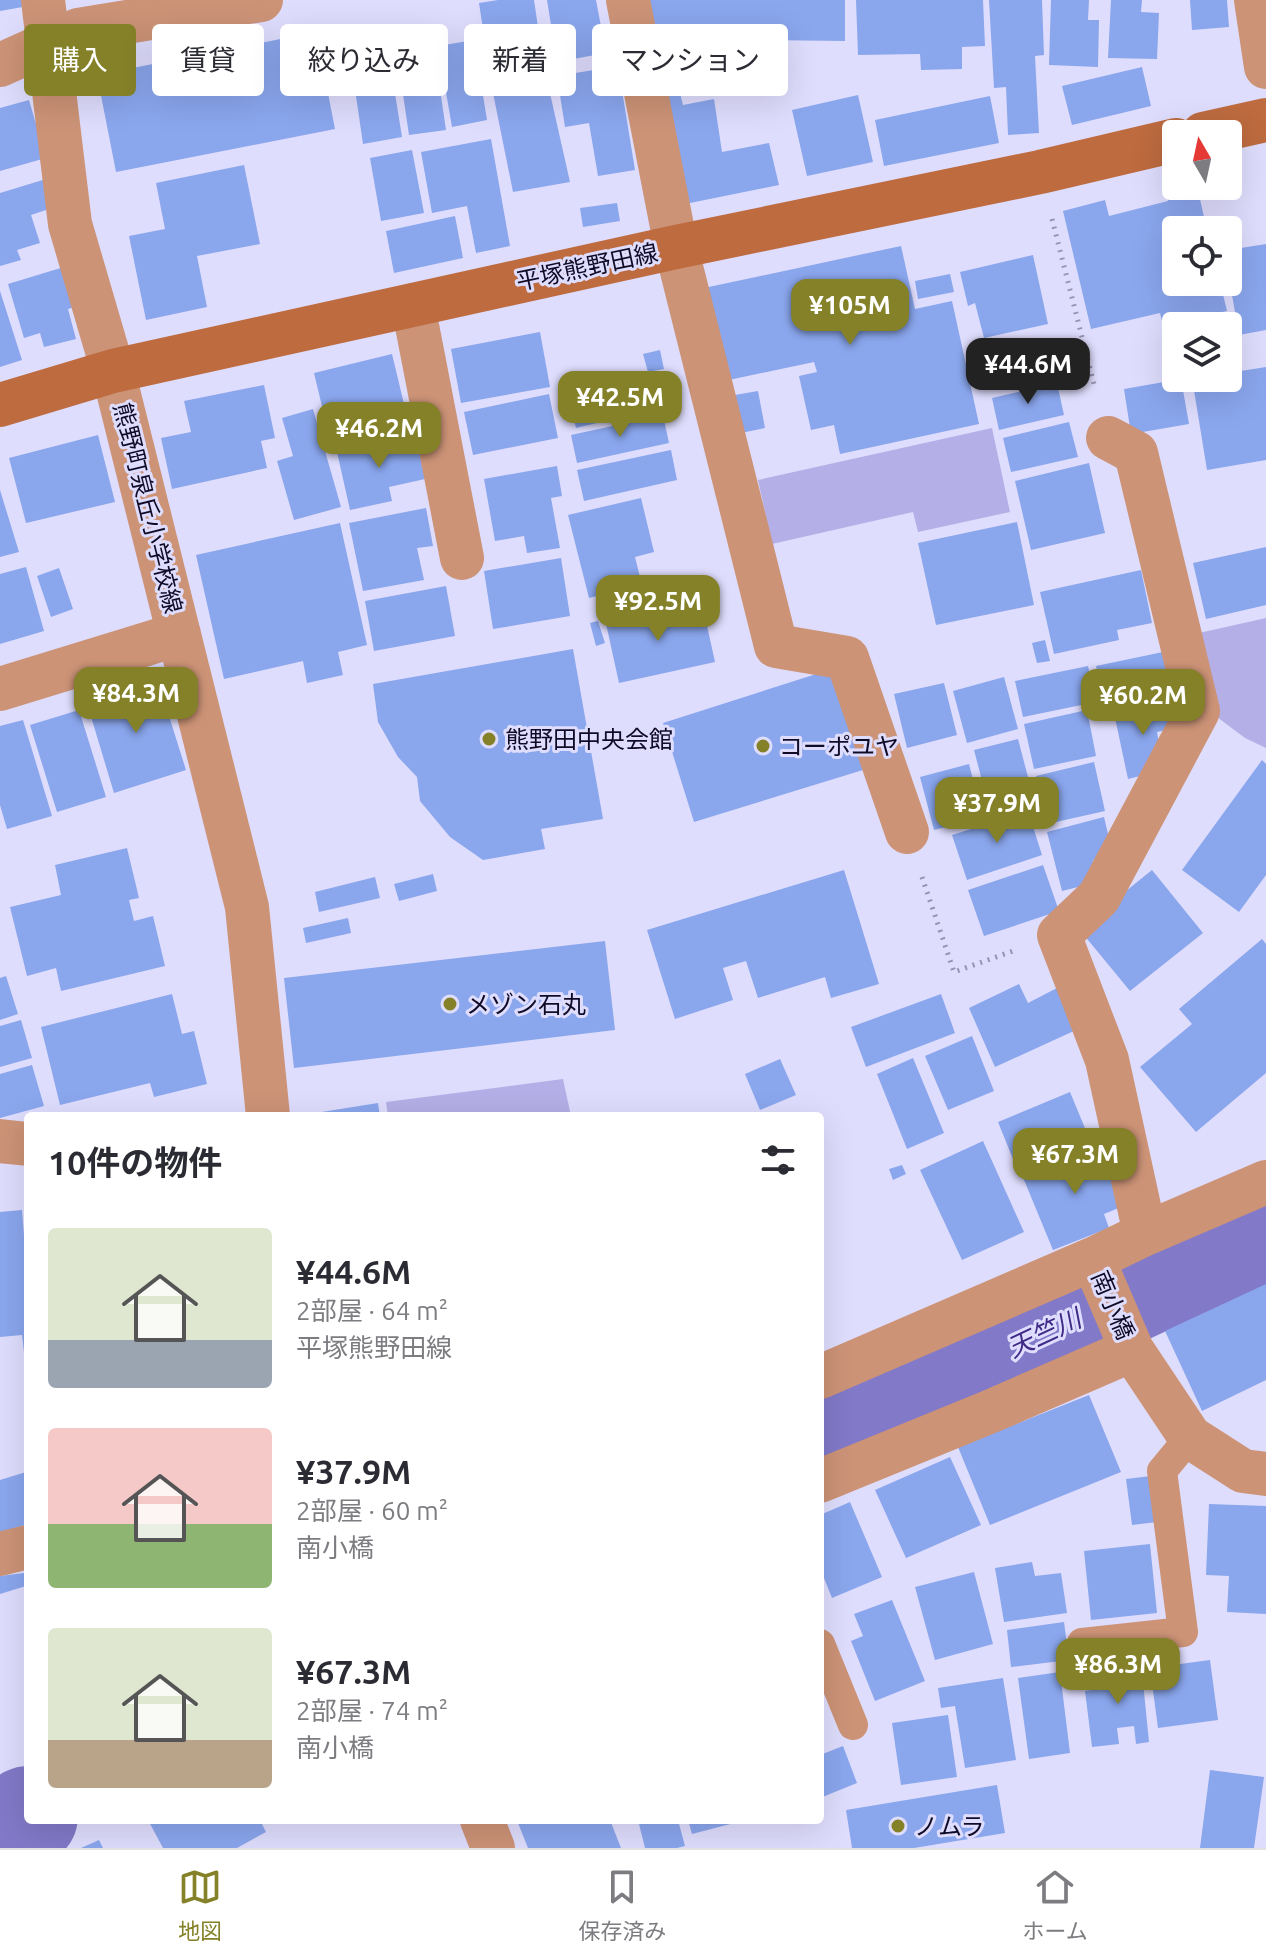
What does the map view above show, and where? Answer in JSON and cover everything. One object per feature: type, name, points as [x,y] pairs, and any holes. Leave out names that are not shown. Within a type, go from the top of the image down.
[{"type":"street","name":"熊野町泉丘小学校線","points":[[43,0],[46,24]]},
{"type":"street","points":[[115,24],[261,0]]},
{"type":"street","points":[[628,0],[676,247],[776,646],[847,658],[907,832]]},
{"type":"street","points":[[1256,0],[1266,67]]},
{"type":"street","points":[[0,65],[24,54]]},
{"type":"street","name":"熊野町泉丘小学校線","points":[[54,96],[70,224],[113,371],[247,907],[268,1112]]},
{"type":"street","points":[[1242,125],[1266,120]]},
{"type":"street","name":"平塚熊野田線","points":[[0,405],[113,371],[1162,143]]},
{"type":"street","points":[[413,305],[462,558]]},
{"type":"street","points":[[1108,438],[1136,453],[1198,711],[1099,897],[1059,935],[1107,1060],[1145,1234]]},
{"type":"street","points":[[0,689],[179,634]]},
{"type":"street","points":[[0,1141],[24,1144]]},
{"type":"street","points":[[824,1375],[1266,1182]]},
{"type":"street","name":"南小橋","points":[[1093,1259],[1132,1350],[1190,1437]]},
{"type":"street","points":[[824,1479],[1132,1350]]},
{"type":"street","points":[[1190,1437],[1243,1471],[1266,1474]]},
{"type":"street","points":[[0,1554],[24,1548]]},
{"type":"street","points":[[484,1824],[493,1848]]},
{"type":"lane","points":[[1082,1643],[1183,1632],[1162,1471],[1190,1437]]},
{"type":"lane","points":[[824,1654],[853,1725]]},
{"type":"path","points":[[1040,172],[1108,438]]},
{"type":"path","points":[[907,832],[954,972],[1059,935]]},
{"type":"shaded area","points":[[992,428],[1010,512],[918,532],[913,512],[772,544],[758,480]]},
{"type":"shaded area","points":[[1266,618],[1266,748],[1245,738],[1213,714],[1199,633]]},
{"type":"shaded area","points":[[563,1079],[570,1112],[387,1112],[386,1102]]},
{"type":"building","points":[[0,0],[34,0],[34,5],[0,11]]},
{"type":"building","points":[[534,0],[538,24],[482,24],[479,3]]},
{"type":"building","points":[[547,0],[596,0],[601,24],[592,24],[592,56],[576,59],[576,24],[551,24]]},
{"type":"building","points":[[642,0],[845,0],[845,41],[788,40],[788,24],[647,24]]},
{"type":"building","points":[[856,0],[983,0],[985,46],[962,47],[962,69],[921,70],[920,54],[858,55]]},
{"type":"building","points":[[989,0],[1042,0],[1044,55],[1035,56],[1039,133],[1008,135],[1006,87],[994,88]]},
{"type":"building","points":[[1051,0],[1089,0],[1088,20],[1099,20],[1098,67],[1049,65]]},
{"type":"building","points":[[1111,0],[1142,0],[1141,12],[1159,13],[1157,59],[1108,58]]},
{"type":"building","points":[[1190,0],[1227,0],[1229,27],[1192,30]]},
{"type":"building","points":[[280,39],[280,96],[329,96],[335,129],[116,172],[101,96],[136,96],[136,67],[152,64],[152,96],[264,96],[264,42]]},
{"type":"building","points":[[464,42],[464,96],[483,96],[487,120],[452,127],[447,96],[448,44]]},
{"type":"building","points":[[1142,67],[1151,106],[1072,125],[1062,86]]},
{"type":"building","points":[[592,70],[592,96],[623,96],[635,170],[598,176],[589,123],[565,127],[560,96],[576,96],[576,73]]},
{"type":"building","points":[[858,95],[873,162],[807,176],[792,110]]},
{"type":"building","points":[[356,96],[395,96],[402,137],[363,144]]},
{"type":"building","points":[[403,96],[441,96],[446,130],[409,135]]},
{"type":"building","points":[[494,96],[551,96],[570,182],[513,192]]},
{"type":"building","points":[[662,96],[681,96],[683,105],[714,99],[722,152],[769,143],[779,185],[685,204]]},
{"type":"building","points":[[990,96],[999,143],[884,166],[875,120]]},
{"type":"building","points":[[29,100],[46,158],[0,171],[0,108]]},
{"type":"building","points":[[491,139],[510,246],[476,253],[467,206],[432,213],[421,152]]},
{"type":"building","points":[[412,150],[424,213],[381,221],[370,158]]},
{"type":"building","points":[[244,165],[260,244],[197,256],[207,307],[146,320],[129,236],[165,229],[156,183]]},
{"type":"building","points":[[46,179],[55,207],[31,215],[40,243],[17,250],[21,260],[0,266],[0,193]]},
{"type":"building","points":[[1105,200],[1109,216],[1168,201],[1200,200],[1204,216],[1162,216],[1162,296],[1223,296],[1227,311],[1162,312],[1162,321],[1160,313],[1091,329],[1063,211]]},
{"type":"building","points":[[617,203],[620,221],[583,227],[580,208]]},
{"type":"building","points":[[455,216],[463,258],[394,273],[386,231]]},
{"type":"building","points":[[1266,244],[1266,330],[1242,334],[1242,312],[1235,312],[1232,296],[1242,296],[1242,248]]},
{"type":"building","points":[[901,246],[915,309],[952,301],[979,424],[840,454],[834,425],[811,430],[799,376],[817,372],[814,362],[724,381],[704,288]]},
{"type":"building","points":[[1033,255],[1048,324],[984,338],[975,303],[968,306],[960,272]]},
{"type":"building","points":[[64,267],[75,307],[68,309],[76,339],[44,347],[40,333],[24,338],[8,284]]},
{"type":"building","points":[[950,274],[954,292],[918,299],[915,281]]},
{"type":"building","points":[[0,291],[22,360],[0,367]]},
{"type":"building","points":[[540,332],[550,387],[461,403],[451,349]]},
{"type":"building","points":[[1048,340],[1056,374],[989,390],[982,355]]},
{"type":"building","points":[[660,350],[664,369],[648,372],[643,354]]},
{"type":"building","points":[[392,354],[404,404],[326,423],[314,373]]},
{"type":"building","points":[[1266,367],[1266,460],[1207,470],[1194,392],[1242,392],[1242,371]]},
{"type":"building","points":[[666,374],[673,405],[576,428],[568,396]]},
{"type":"building","points":[[1162,382],[1162,392],[1183,392],[1189,424],[1131,434],[1124,389]]},
{"type":"building","points":[[1057,383],[1064,415],[999,430],[992,398]]},
{"type":"building","points":[[264,385],[275,438],[261,441],[267,468],[172,489],[161,438],[191,432],[184,401]]},
{"type":"building","points":[[758,391],[765,428],[736,434],[729,396]]},
{"type":"building","points":[[549,394],[558,438],[473,455],[464,412]]},
{"type":"building","points":[[313,409],[341,507],[294,520],[277,461],[293,456],[282,418]]},
{"type":"building","points":[[663,415],[669,443],[577,463],[571,435]]},
{"type":"building","points":[[1069,422],[1078,457],[1011,472],[1003,438]]},
{"type":"building","points":[[98,435],[115,502],[26,523],[9,458]]},
{"type":"building","points":[[416,435],[425,479],[389,487],[392,501],[350,510],[337,452]]},
{"type":"building","points":[[671,450],[677,480],[584,501],[577,470]]},
{"type":"building","points":[[1089,463],[1105,533],[1031,550],[1015,481]]},
{"type":"building","points":[[557,466],[562,496],[551,498],[560,548],[527,553],[524,536],[495,541],[484,479]]},
{"type":"building","points":[[0,490],[19,552],[0,557]]},
{"type":"building","points":[[641,498],[654,552],[635,557],[642,585],[589,598],[568,515]]},
{"type":"building","points":[[426,508],[433,546],[417,548],[424,580],[363,591],[349,523]]},
{"type":"building","points":[[1017,522],[1034,605],[936,625],[918,543]]},
{"type":"building","points":[[340,523],[367,645],[338,652],[343,675],[307,683],[303,661],[224,679],[196,555]]},
{"type":"building","points":[[1266,547],[1266,605],[1206,619],[1193,563]]},
{"type":"building","points":[[561,558],[570,616],[493,629],[484,571]]},
{"type":"building","points":[[26,567],[44,631],[0,644],[0,574]]},
{"type":"building","points":[[59,568],[73,609],[51,617],[37,576]]},
{"type":"building","points":[[1141,570],[1152,623],[1117,630],[1119,640],[1054,654],[1040,592]]},
{"type":"building","points":[[446,586],[455,636],[374,651],[365,601]]},
{"type":"building","points":[[678,604],[681,617],[704,612],[715,662],[619,683],[605,619]]},
{"type":"building","points":[[598,621],[605,643],[596,646],[590,623]]},
{"type":"building","points":[[1045,640],[1050,661],[1037,663],[1032,643]]},
{"type":"building","name":"熊野田中央会館","points":[[573,649],[603,819],[541,829],[545,849],[483,860],[450,837],[420,801],[417,777],[398,757],[378,722],[373,684]]},
{"type":"building","points":[[1163,652],[1172,694],[1105,708],[1096,666]]},
{"type":"building","points":[[1088,666],[1096,702],[1023,717],[1015,681]]},
{"type":"building","name":"コーポユヤ","points":[[832,669],[863,770],[694,822],[663,723]]},
{"type":"building","points":[[1004,677],[1018,729],[967,743],[953,691]]},
{"type":"building","points":[[157,678],[186,770],[114,793],[86,700]]},
{"type":"building","points":[[944,683],[957,735],[907,748],[894,694]]},
{"type":"building","points":[[1170,702],[1176,728],[1157,732],[1161,753],[1156,772],[1128,779],[1114,713]]},
{"type":"building","points":[[79,710],[106,797],[57,812],[30,725]]},
{"type":"building","points":[[1087,710],[1096,756],[1034,769],[1024,724]]},
{"type":"building","points":[[23,720],[52,816],[7,829],[0,805],[0,726]]},
{"type":"building","points":[[1018,739],[1034,800],[990,811],[974,750]]},
{"type":"building","points":[[1262,760],[1266,764],[1266,875],[1239,912],[1182,870]]},
{"type":"building","points":[[1094,762],[1105,811],[1047,824],[1036,776]]},
{"type":"building","points":[[969,764],[983,818],[934,830],[920,777]]},
{"type":"building","points":[[1028,811],[1042,855],[967,880],[952,835]]},
{"type":"building","points":[[1104,817],[1113,855],[1093,860],[1098,882],[1062,891],[1047,832]]},
{"type":"building","points":[[127,848],[139,898],[129,900],[134,921],[153,916],[165,966],[61,991],[56,968],[27,976],[10,907],[61,895],[55,865]]},
{"type":"building","points":[[1043,865],[1059,911],[984,936],[968,890]]},
{"type":"building","points":[[844,870],[879,984],[831,998],[825,977],[758,998],[746,961],[723,968],[733,1000],[675,1019],[647,930]]},
{"type":"building","points":[[1152,870],[1203,933],[1130,991],[1079,929]]},
{"type":"building","points":[[433,874],[437,891],[399,901],[394,884]]},
{"type":"building","points":[[375,877],[380,898],[319,912],[315,892]]},
{"type":"building","points":[[348,918],[351,933],[306,943],[303,928]]},
{"type":"building","points":[[1262,939],[1266,944],[1266,1073],[1196,1132],[1140,1067],[1192,1024],[1179,1009]]},
{"type":"building","name":"メゾン石丸","points":[[605,941],[615,1030],[294,1068],[284,978]]},
{"type":"building","points":[[6,976],[18,1014],[0,1020],[0,978]]},
{"type":"building","points":[[1019,984],[1028,1003],[1057,988],[1076,1030],[995,1067],[969,1008]]},
{"type":"building","points":[[172,994],[182,1034],[194,1031],[207,1084],[154,1097],[150,1083],[60,1105],[41,1027]]},
{"type":"building","points":[[941,994],[955,1033],[866,1067],[851,1027]]},
{"type":"building","points":[[21,1020],[32,1058],[0,1067],[0,1026]]},
{"type":"building","points":[[972,1036],[994,1091],[948,1110],[925,1056]]},
{"type":"building","points":[[913,1058],[944,1133],[907,1149],[877,1074]]},
{"type":"building","points":[[780,1059],[796,1095],[760,1110],[745,1074]]},
{"type":"building","points":[[32,1065],[44,1106],[0,1118],[0,1074]]},
{"type":"building","points":[[1070,1092],[1087,1133],[1015,1164],[998,1122]]},
{"type":"building","points":[[378,1103],[379,1112],[322,1112]]},
{"type":"building","points":[[983,1141],[1024,1232],[962,1260],[920,1170]]},
{"type":"building","points":[[1100,1143],[1126,1205],[1104,1214],[1109,1228],[1053,1250],[1022,1175]]},
{"type":"building","points":[[902,1165],[906,1174],[893,1180],[889,1169]]},
{"type":"building","points":[[22,1210],[24,1352],[22,1335],[0,1337],[0,1212]]},
{"type":"building","points":[[1266,1284],[1266,1380],[1202,1411],[1165,1331]]},
{"type":"building","points":[[1089,1395],[1121,1472],[990,1525],[958,1447]]},
{"type":"building","points":[[950,1457],[981,1525],[906,1558],[875,1490]]},
{"type":"building","points":[[24,1473],[24,1525],[0,1533],[0,1480]]},
{"type":"building","points":[[1151,1476],[1157,1522],[1132,1525],[1126,1479]]},
{"type":"building","points":[[850,1502],[882,1577],[832,1598],[824,1578],[824,1513]]},
{"type":"building","points":[[1209,1504],[1266,1506],[1266,1614],[1227,1612],[1229,1576],[1206,1575]]},
{"type":"building","points":[[1150,1544],[1157,1613],[1091,1620],[1084,1551]]},
{"type":"building","points":[[1032,1562],[1035,1576],[1061,1573],[1067,1613],[1004,1622],[995,1568]]},
{"type":"building","points":[[974,1572],[993,1644],[935,1660],[915,1587]]},
{"type":"building","points":[[24,1573],[24,1587],[0,1594],[0,1576]]},
{"type":"building","points":[[892,1600],[925,1681],[875,1701],[851,1641],[863,1636],[854,1614]]},
{"type":"building","points":[[1064,1622],[1069,1660],[1011,1667],[1007,1630]]},
{"type":"building","points":[[1210,1660],[1218,1720],[1158,1728],[1150,1668]]},
{"type":"building","points":[[1141,1662],[1149,1742],[1136,1744],[1134,1726],[1117,1728],[1119,1744],[1092,1747],[1085,1691],[1099,1689],[1098,1679],[1113,1678],[1112,1666]]},
{"type":"building","points":[[1060,1672],[1070,1753],[1029,1759],[1018,1678]]},
{"type":"building","points":[[1003,1678],[1016,1760],[965,1768],[955,1706],[941,1708],[938,1688]]},
{"type":"building","points":[[948,1715],[957,1777],[901,1785],[892,1723]]},
{"type":"building","points":[[843,1746],[857,1783],[824,1796],[824,1753]]},
{"type":"building","points":[[1210,1770],[1264,1777],[1254,1848],[1200,1848]]},
{"type":"building","points":[[997,1785],[1005,1833],[914,1848],[852,1848],[846,1810]]},
{"type":"building","points":[[150,1824],[262,1824],[266,1832],[237,1848],[163,1848]]},
{"type":"building","points":[[518,1824],[612,1824],[621,1848],[528,1848]]},
{"type":"building","points":[[639,1824],[679,1824],[685,1846],[645,1848]]},
{"type":"building","points":[[689,1824],[730,1824],[692,1834]]},
{"type":"building","points":[[99,1840],[103,1848],[81,1848]]},
{"type":"waterway","name":"天竺川","points":[[824,1427],[956,1373],[1266,1230]]},
{"type":"waterway","name":"天竺川","points":[[0,1832],[24,1818]]},
{"type":"place","name":"熊野田中央会館","points":[[489,739]]},
{"type":"place","name":"コーポユヤ","points":[[763,746]]},
{"type":"place","name":"メゾン石丸","points":[[450,1004]]},
{"type":"place","name":"ノムラ","points":[[898,1826]]}]
